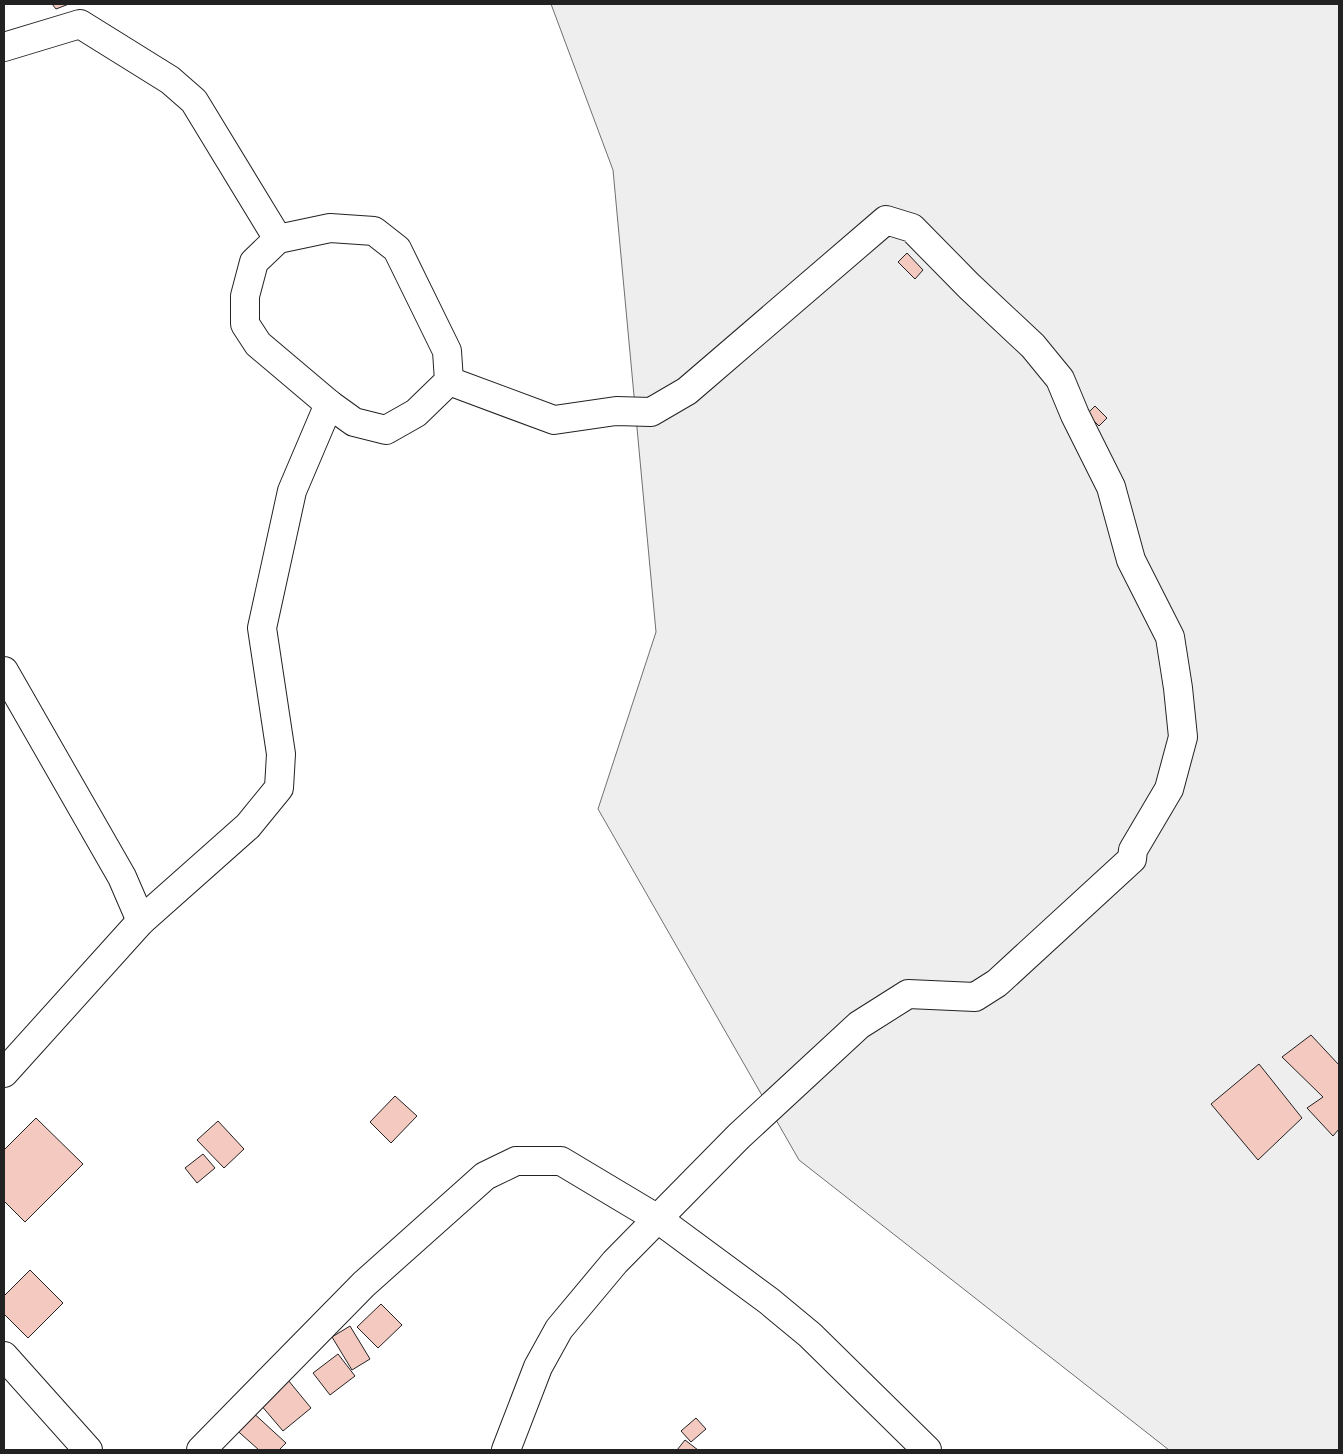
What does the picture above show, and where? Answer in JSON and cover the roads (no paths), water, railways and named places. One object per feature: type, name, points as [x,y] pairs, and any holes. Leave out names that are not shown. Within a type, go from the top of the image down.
[{"type":"street","points":[[4,48],[80,24],[170,80],[194,101],[278,239]]},
{"type":"street","points":[[449,381],[554,420],[616,411],[651,412],[687,392],[886,220],[912,228],[1032,346],[1060,379],[1111,487],[1131,560],[1170,637],[1183,737],[1169,789],[1133,850],[1132,858],[997,983],[975,997],[908,994],[859,1025],[738,1136],[615,1262],[559,1329],[538,1367],[506,1450]]},
{"type":"street","points":[[330,228],[374,230],[397,248],[447,351],[449,381],[416,414],[386,430],[354,422],[329,404],[258,344],[245,324],[245,296],[254,262],[278,239],[330,228]]},
{"type":"street","points":[[4,1073],[141,922],[248,826],[279,788],[281,754],[262,628],[292,491],[329,404]]},
{"type":"street","points":[[4,671],[122,877],[141,922]]},
{"type":"street","points":[[200,1450],[364,1284],[485,1176],[516,1161],[562,1161],[658,1219],[769,1301],[810,1335],[927,1450]]},
{"type":"street","points":[[4,1356],[88,1450]]}]
